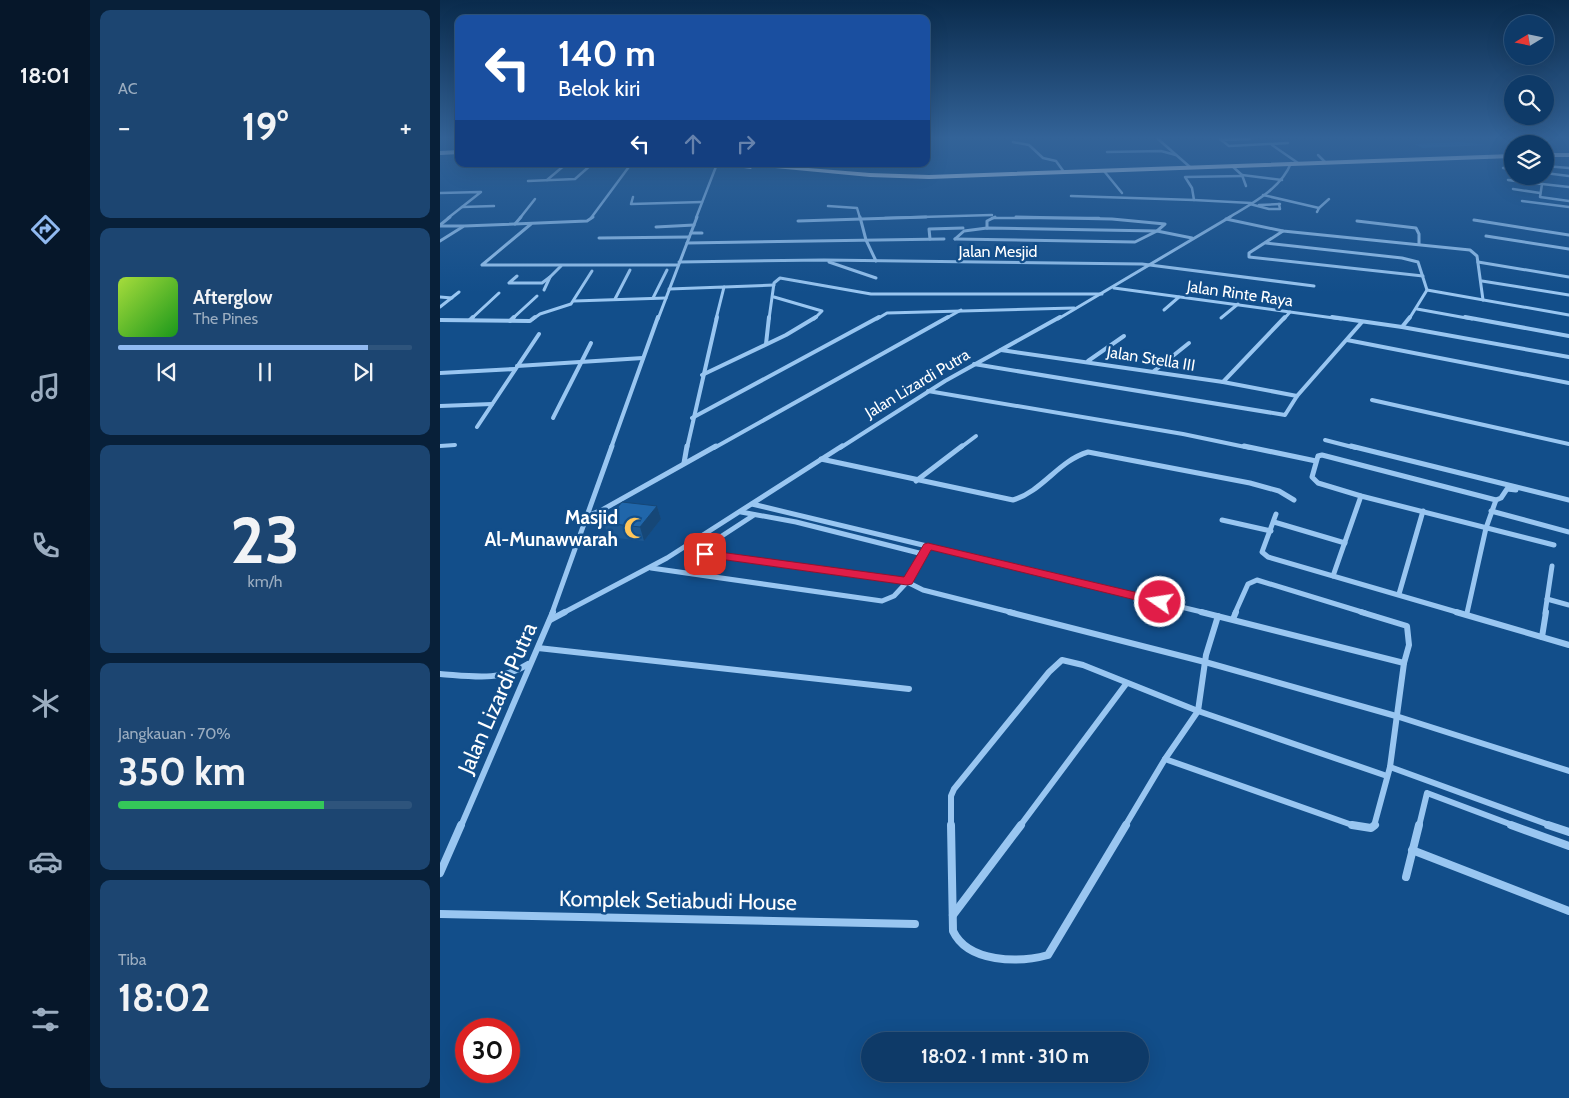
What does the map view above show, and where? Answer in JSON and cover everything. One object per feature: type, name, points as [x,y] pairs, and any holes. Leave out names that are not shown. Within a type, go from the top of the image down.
[{"type":"street","points":[[440,226],[532,224],[590,219],[611,190]]},
{"type":"street","name":"Jalan Lizardi Putra","points":[[440,873],[550,620],[643,358],[707,190]]},
{"type":"street","points":[[1192,190],[1194,200]]},
{"type":"street","name":"Jalan Lizardi Putra","points":[[550,620],[652,567],[928,391],[1114,288],[1269,190]]},
{"type":"street","points":[[1515,190],[1540,193],[1541,197],[1569,201]]},
{"type":"street","points":[[440,193],[480,192],[440,226]]},
{"type":"street","points":[[1263,195],[1320,208]]},
{"type":"street","points":[[1071,196],[1250,203],[1275,210],[1280,209],[1279,204]]},
{"type":"street","points":[[633,197],[631,204],[702,202]]},
{"type":"street","points":[[515,224],[535,199]]},
{"type":"street","points":[[1317,212],[1329,199]]},
{"type":"street","points":[[1522,201],[1569,207]]},
{"type":"street","points":[[1258,206],[1287,202]]},
{"type":"street","points":[[462,207],[494,206]]},
{"type":"street","points":[[828,206],[856,207],[866,240],[876,261]]},
{"type":"street","points":[[798,221],[992,216]]},
{"type":"street","points":[[987,228],[987,221],[995,217],[1164,223],[1164,226],[1157,231],[1135,242],[954,239],[968,229],[987,228],[1157,231],[1192,238]]},
{"type":"street","points":[[1225,219],[1283,231],[1470,250],[1476,253],[1482,281],[1483,300]]},
{"type":"street","points":[[1474,220],[1569,235]]},
{"type":"street","points":[[1356,221],[1416,228],[1419,234],[1419,244]]},
{"type":"street","name":"Jalan Mesjid","points":[[532,224],[482,265],[562,266],[824,260],[1150,264],[1314,286]]},
{"type":"street","points":[[656,227],[694,225]]},
{"type":"street","points":[[440,240],[464,226]]},
{"type":"street","points":[[930,239],[929,229],[963,228]]},
{"type":"street","points":[[1283,231],[1249,253],[1249,257],[1423,276]]},
{"type":"street","points":[[600,238],[702,233]]},
{"type":"street","points":[[1486,236],[1569,250]]},
{"type":"street","points":[[687,243],[944,239]]},
{"type":"street","points":[[1266,243],[1408,259],[1420,264],[1426,290],[1417,309],[1402,327]]},
{"type":"street","points":[[824,260],[876,278]]},
{"type":"street","points":[[1478,262],[1569,277]]},
{"type":"street","points":[[517,276],[509,283],[542,283],[562,266]]},
{"type":"street","points":[[615,299],[630,270]]},
{"type":"street","points":[[653,298],[667,270]]},
{"type":"street","points":[[440,320],[528,321],[540,314],[568,307],[574,301],[592,271]]},
{"type":"street","points":[[544,290],[551,279],[550,277]]},
{"type":"street","points":[[766,344],[774,297],[774,285],[776,280],[783,278],[871,294],[1103,294]]},
{"type":"street","points":[[1482,281],[1569,295]]},
{"type":"street","points":[[669,290],[774,285]]},
{"type":"street","points":[[684,463],[692,418],[724,287]]},
{"type":"street","name":"Jalan Rinte Raya","points":[[1114,288],[1402,327],[1569,357]]},
{"type":"street","points":[[1426,290],[1569,316]]},
{"type":"street","points":[[440,308],[459,292]]},
{"type":"street","points":[[470,320],[499,293]]},
{"type":"street","points":[[510,321],[537,296]]},
{"type":"street","points":[[440,297],[452,298]]},
{"type":"street","points":[[702,375],[814,321],[822,311],[774,297]]},
{"type":"street","points":[[1164,310],[1180,297]]},
{"type":"street","points":[[574,301],[666,298]]},
{"type":"street","points":[[440,302],[445,302]]},
{"type":"street","points":[[1221,318],[1238,304]]},
{"type":"street","points":[[692,418],[846,337],[887,313],[1078,308]]},
{"type":"street","points":[[1417,309],[1569,336]]},
{"type":"street","points":[[587,516],[602,510],[960,310]]},
{"type":"street","points":[[1223,382],[1290,312]]},
{"type":"street","points":[[974,364],[1278,415],[1288,414],[1297,396],[1362,322]]},
{"type":"street","points":[[477,427],[539,334]]},
{"type":"street","points":[[1088,361],[1124,336]]},
{"type":"street","points":[[1347,340],[1569,383]]},
{"type":"street","points":[[553,418],[591,343]]},
{"type":"street","points":[[1154,371],[1190,343]]},
{"type":"street","name":"Jalan Stella III","points":[[1001,350],[1154,371],[1297,396]]},
{"type":"street","points":[[440,373],[643,358]]},
{"type":"street","points":[[928,391],[1183,434],[1316,461]]},
{"type":"street","points":[[1372,400],[1569,444]]},
{"type":"street","points":[[440,406],[492,404]]},
{"type":"street","points":[[916,481],[976,436]]},
{"type":"street","points":[[1325,440],[1569,502]]},
{"type":"street","points":[[440,446],[455,445]]},
{"type":"street","points":[[821,458],[916,481],[1013,500],[1021,499],[1033,492],[1073,455],[1088,452],[1274,489],[1294,500]]},
{"type":"street","points":[[1554,545],[1361,496],[1314,481],[1312,477],[1316,461],[1318,456],[1331,457],[1496,500],[1511,489],[1569,502]]},
{"type":"street","points":[[1333,576],[1361,496]]},
{"type":"street","points":[[1466,613],[1486,528],[1496,500]]},
{"type":"street","points":[[752,504],[805,515],[1234,619],[1404,663]]},
{"type":"street","points":[[1399,594],[1423,511]]},
{"type":"street","points":[[1491,511],[1569,532]]},
{"type":"street","points":[[741,512],[796,522],[923,554]]},
{"type":"street","points":[[1276,514],[1271,532],[1262,552],[1264,555],[1466,613],[1569,645]]},
{"type":"street","points":[[754,515],[705,547],[705,554],[907,582],[923,590],[1205,662],[1396,716],[1569,771]]},
{"type":"street","points":[[796,522],[805,515]]},
{"type":"street","points":[[1222,520],[1271,532]]},
{"type":"street","points":[[1274,522],[1345,543]]},
{"type":"street","points":[[652,567],[882,601],[894,596],[902,588],[928,546]]},
{"type":"street","points":[[1542,637],[1552,566]]},
{"type":"street","points":[[1164,759],[1365,828],[1371,828],[1377,821],[1390,767],[1404,663],[1410,645],[1409,630],[1403,623],[1257,580],[1248,584],[1234,619]]},
{"type":"street","points":[[1547,599],[1569,605]]},
{"type":"street","points":[[1218,616],[1205,662],[1198,711],[1164,759],[1048,955],[1024,960],[984,954],[971,950],[959,943],[953,931],[950,811],[954,789],[1049,672],[1062,660],[1073,661],[1126,684],[1198,711],[1387,776]]},
{"type":"street","points":[[538,648],[909,689]]},
{"type":"street","points":[[440,674],[489,676],[512,674],[523,669],[531,662]]},
{"type":"street","points":[[953,915],[1126,684]]},
{"type":"street","points":[[1390,767],[1569,832]]},
{"type":"street","points":[[1406,877],[1427,793],[1569,846]]},
{"type":"street","points":[[1412,850],[1569,911]]},
{"type":"street","name":"Komplek Setiabudi House","points":[[440,914],[915,924]]},
{"type":"building","points":[[622,502],[657,506],[640,527],[604,523]]},
{"type":"place","name":"Masjid Al-Munawwarah","points":[[635,528]]},
{"type":"route","points":[[705,554],[907,582],[928,546],[1160,602]]}]
